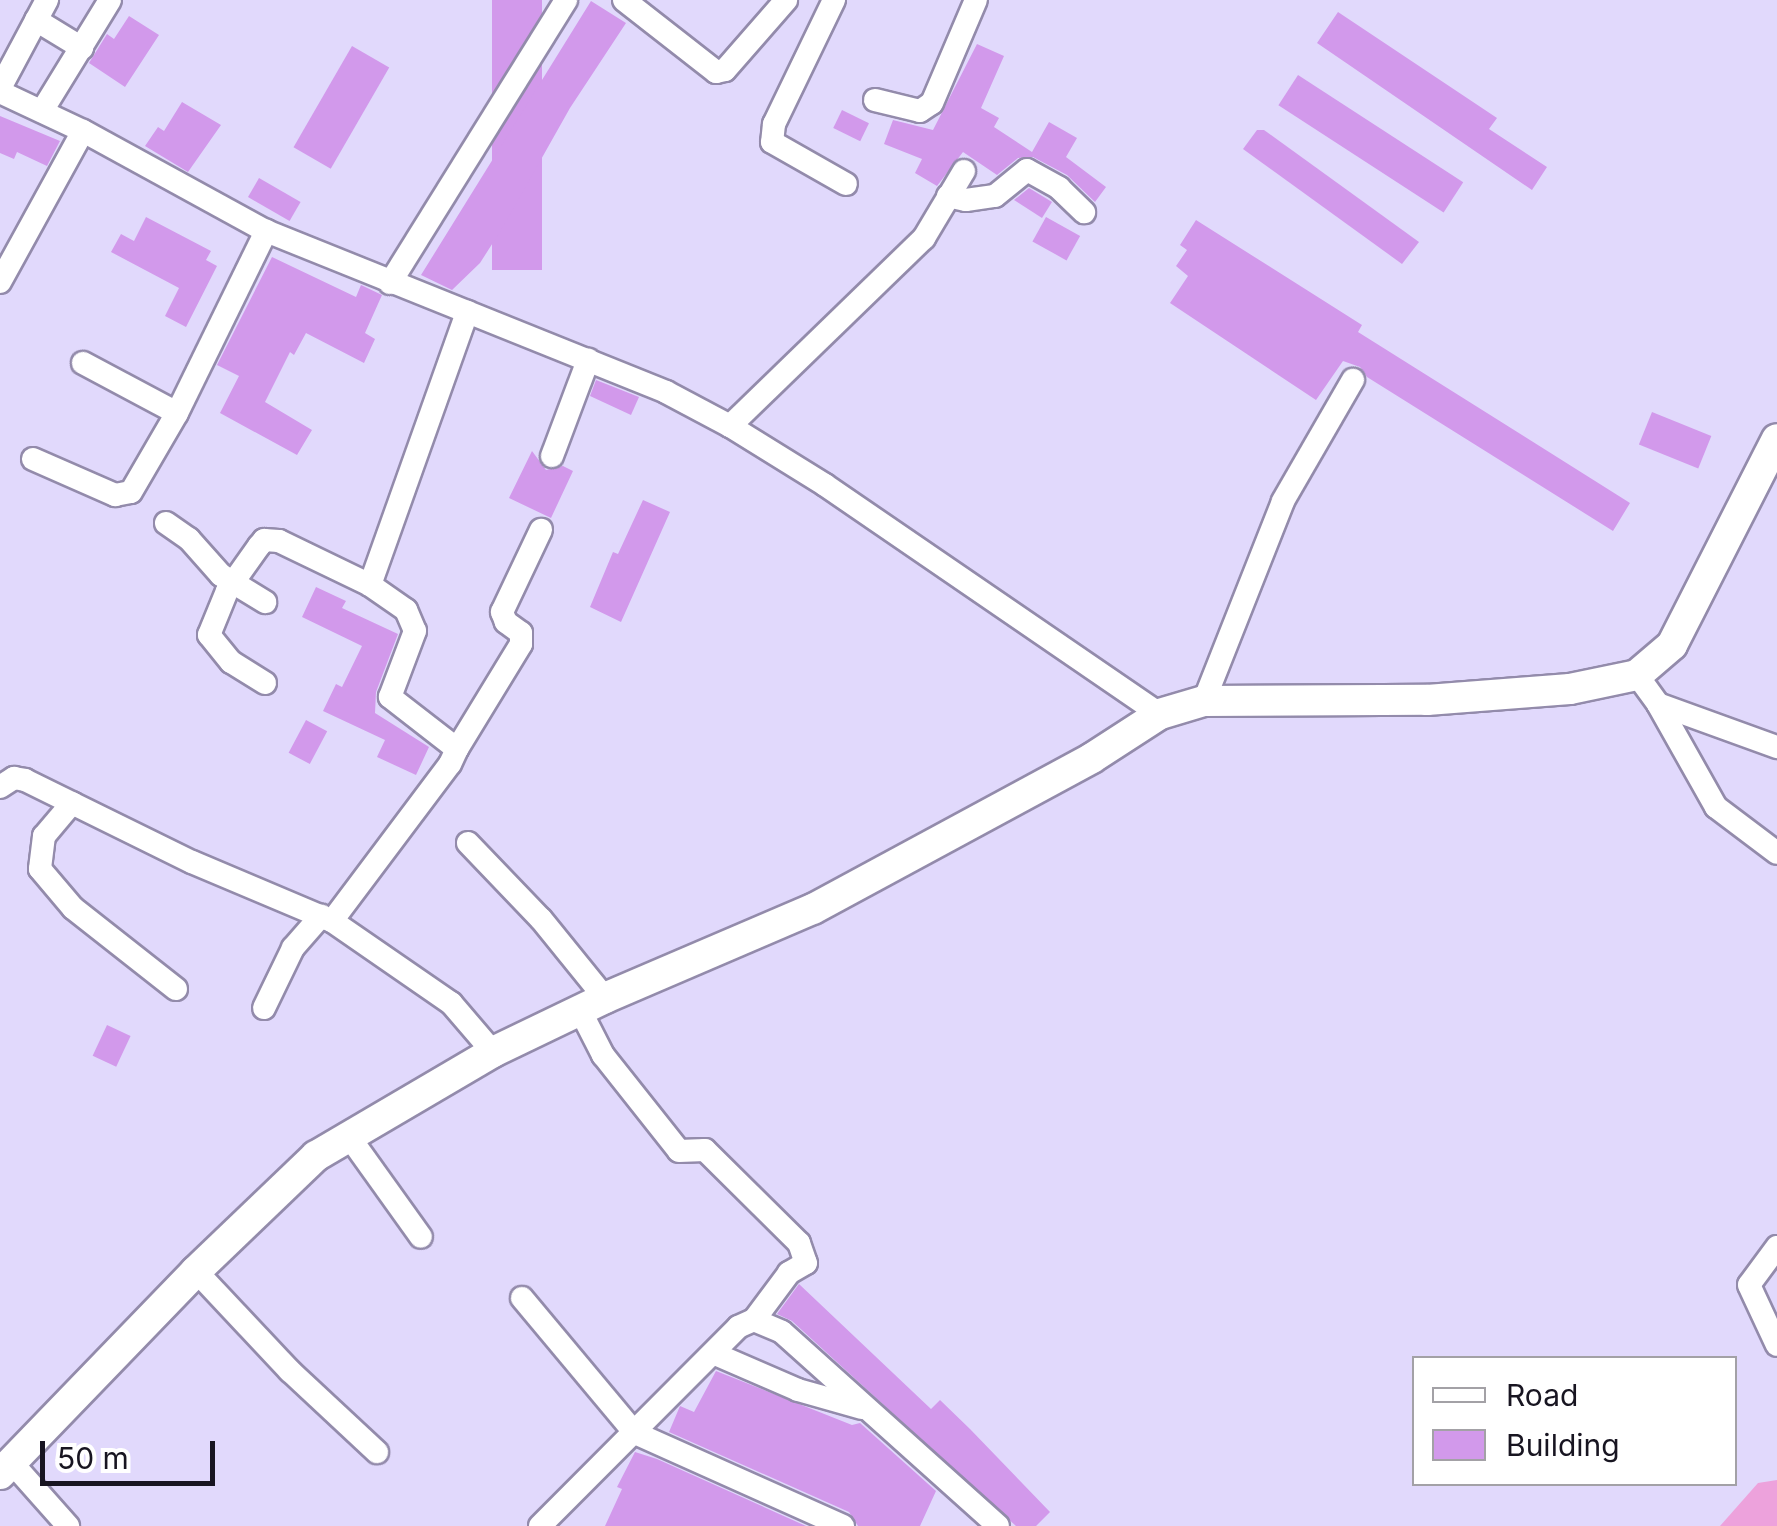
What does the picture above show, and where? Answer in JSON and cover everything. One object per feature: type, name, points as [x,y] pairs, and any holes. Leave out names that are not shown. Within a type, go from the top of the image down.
[{"type":"street","points":[[42,111],[110,0]]},
{"type":"street","points":[[390,283],[566,0]]},
{"type":"street","points":[[624,0],[716,72],[724,70],[785,0]]},
{"type":"street","points":[[834,0],[774,124],[772,142],[846,184]]},
{"type":"street","points":[[875,100],[920,111],[932,104],[976,0]]},
{"type":"street","points":[[82,48],[42,10],[0,90],[266,232],[666,392],[730,426],[825,485],[1160,714]]},
{"type":"street","points":[[0,282],[83,131]]},
{"type":"street","points":[[948,196],[966,200],[995,196],[1028,170],[1060,188],[1084,212]]},
{"type":"street","points":[[730,426],[924,238],[964,171]]},
{"type":"street","points":[[33,459],[115,495],[128,495],[177,413],[266,232]]},
{"type":"street","points":[[370,585],[467,312]]},
{"type":"street","points":[[552,456],[588,360]]},
{"type":"street","points":[[82,364],[177,413]]},
{"type":"street","points":[[1204,702],[1283,501],[1353,380]]},
{"type":"street","points":[[68,1526],[6,1469],[294,1174],[348,1135],[493,1052],[592,1004],[813,909],[1092,758],[1160,714],[1204,702],[1427,700],[1570,688],[1637,675],[1672,645],[1777,439]]},
{"type":"street","points":[[166,523],[183,533],[214,569],[265,602]]},
{"type":"street","points":[[264,1008],[293,948],[326,918],[450,764],[521,644],[520,633],[506,622],[502,612],[541,530]]},
{"type":"street","points":[[265,683],[232,662],[209,635],[218,608],[258,546],[271,539],[370,585],[406,610],[415,631],[392,686],[392,701],[456,749]]},
{"type":"street","points":[[1637,675],[1658,704],[1716,807],[1777,852]]},
{"type":"street","points":[[1658,704],[1777,747]]},
{"type":"street","points":[[0,788],[14,778],[25,780],[192,862],[326,918],[452,1003],[493,1052]]},
{"type":"street","points":[[72,804],[44,836],[40,869],[73,908],[176,989]]},
{"type":"street","points":[[468,843],[541,919],[592,1004],[603,1055],[678,1152],[705,1150],[799,1242],[806,1263],[789,1273],[754,1320],[738,1327],[552,1524]]},
{"type":"street","points":[[348,1135],[421,1237]]},
{"type":"street","points":[[1777,1247],[1749,1285],[1777,1345]]},
{"type":"street","points":[[196,1271],[290,1371],[377,1452]]},
{"type":"street","points":[[522,1298],[635,1433],[843,1526]]},
{"type":"street","points":[[754,1320],[782,1332],[998,1526]]},
{"type":"street","points":[[715,1354],[798,1390],[869,1410]]},
{"type":"shaded area","points":[[1777,1480],[1777,1526],[1720,1526],[1758,1483]]},
{"type":"building","points":[[492,0],[542,0],[542,270],[492,270]]},
{"type":"building","points":[[591,1],[626,23],[570,108],[503,227],[480,263],[452,290],[421,275]]},
{"type":"building","points":[[1338,12],[1497,118],[1489,129],[1547,167],[1532,190],[1317,43]]},
{"type":"building","points":[[129,16],[159,35],[125,87],[89,63],[107,34],[114,39]]},
{"type":"building","points":[[977,44],[1004,56],[981,108],[999,118],[994,127],[1032,152],[1049,122],[1077,138],[1066,157],[1106,187],[1095,202],[1067,175],[1033,157],[1018,158],[997,175],[963,152],[937,186],[915,173],[922,159],[884,144],[893,120],[933,130]]},
{"type":"building","points":[[352,46],[389,68],[331,169],[294,147]]},
{"type":"building","points":[[1298,75],[1463,182],[1444,212],[1278,105]]},
{"type":"building","points":[[182,102],[221,125],[188,172],[145,146],[158,127],[164,131]]},
{"type":"building","points":[[842,110],[869,123],[860,141],[833,128]]},
{"type":"building","points":[[0,116],[60,141],[47,166],[17,152],[14,159],[0,153]]},
{"type":"building","points":[[1257,130],[1264,130],[1419,242],[1402,264],[1243,149]]},
{"type":"building","points":[[259,178],[301,202],[290,221],[248,197]]},
{"type":"building","points":[[1029,188],[1052,202],[1042,218],[1014,200]]},
{"type":"building","points":[[146,217],[211,251],[206,260],[217,266],[186,327],[165,316],[179,288],[111,252],[121,234],[134,241]]},
{"type":"building","points":[[1046,217],[1080,236],[1067,260],[1032,241]]},
{"type":"building","points":[[1196,220],[1362,325],[1358,332],[1630,503],[1613,531],[1367,377],[1360,367],[1343,361],[1316,400],[1170,303],[1188,276],[1176,266],[1187,250],[1180,245]]},
{"type":"building","points":[[272,257],[356,297],[361,285],[382,295],[365,333],[375,339],[364,363],[306,333],[294,355],[290,352],[265,402],[312,430],[297,455],[220,413],[239,376],[217,365]]},
{"type":"building","points":[[596,380],[639,397],[631,415],[590,396]]},
{"type":"building","points":[[1652,412],[1711,436],[1698,468],[1639,444]]},
{"type":"building","points":[[532,451],[546,470],[563,466],[573,471],[551,518],[509,498]]},
{"type":"building","points":[[643,500],[670,512],[621,622],[590,607],[613,552],[618,554]]},
{"type":"building","points":[[316,587],[346,601],[342,608],[398,634],[376,692],[375,713],[429,747],[416,775],[377,757],[385,740],[323,711],[336,684],[342,687],[362,646],[302,617]]},
{"type":"building","points":[[306,720],[327,731],[310,764],[289,753]]},
{"type":"building","points":[[107,1025],[131,1036],[116,1067],[93,1056]]},
{"type":"building","points":[[799,1284],[931,1409],[940,1400],[1050,1512],[1036,1526],[1016,1526],[792,1321],[777,1314]]},
{"type":"building","points":[[716,1371],[852,1425],[860,1423],[936,1491],[920,1526],[858,1526],[849,1512],[669,1432],[680,1406],[694,1412]]},
{"type":"building","points":[[635,1452],[806,1526],[605,1526],[622,1489],[617,1487]]}]
